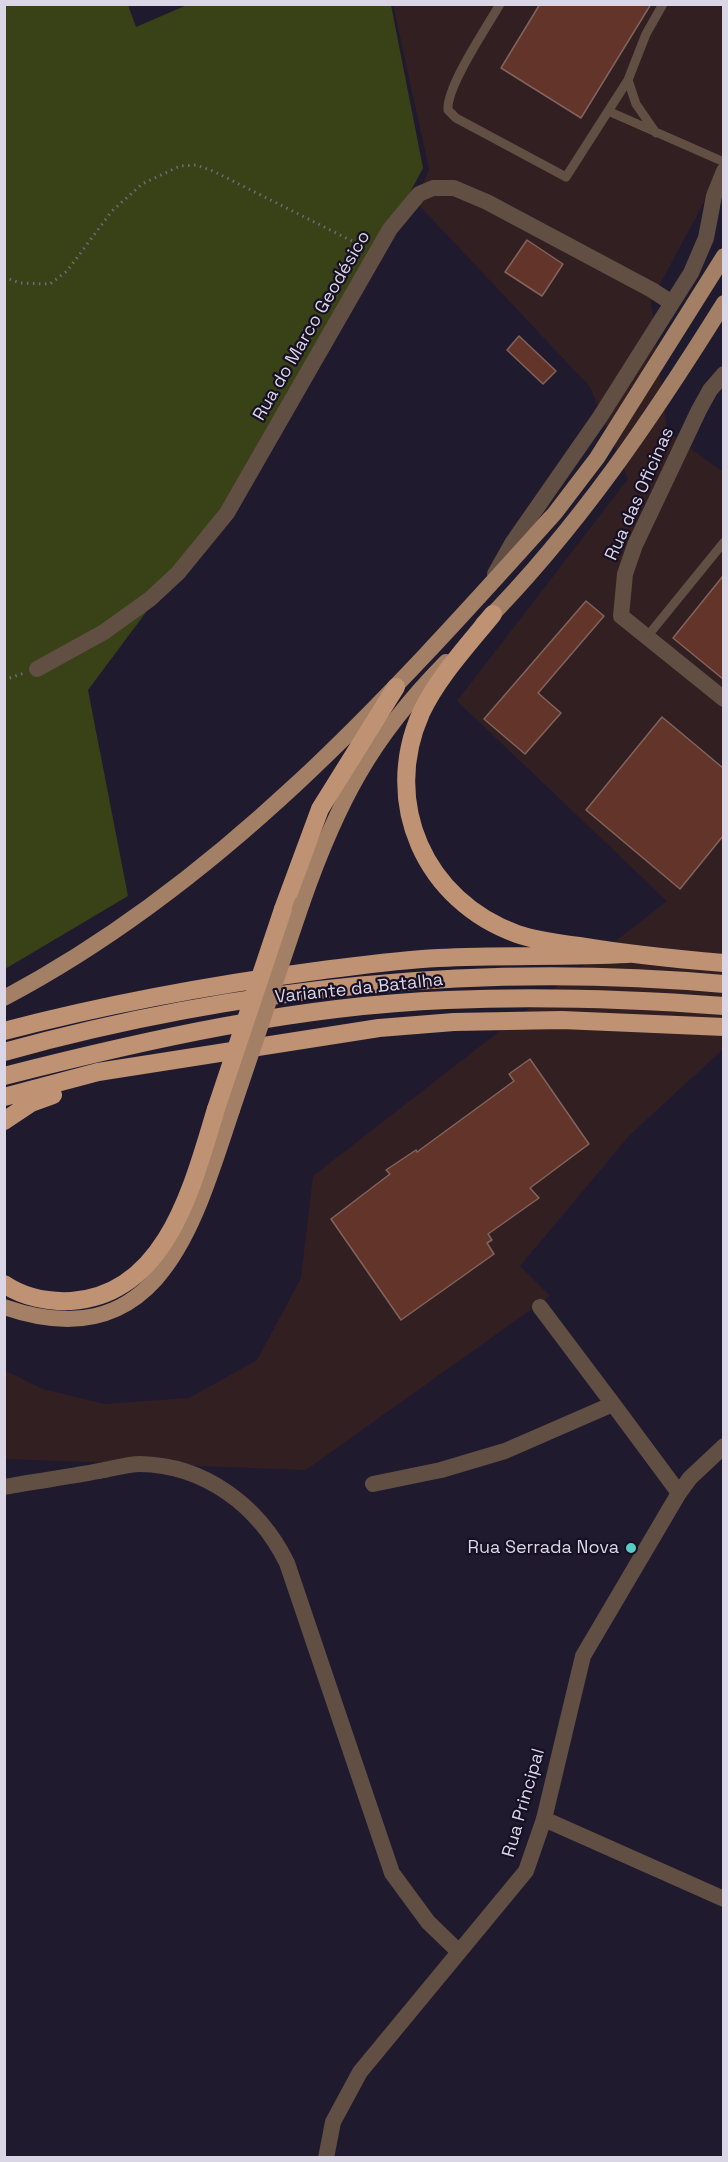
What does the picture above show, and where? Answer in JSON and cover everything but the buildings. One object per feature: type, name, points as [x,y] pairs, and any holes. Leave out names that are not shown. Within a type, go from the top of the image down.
[{"type":"highway","points":[[493,614],[432,693],[415,728],[406,768],[414,831],[442,884],[478,915],[527,937],[628,954],[723,963]]},
{"type":"highway","points":[[4,1284],[30,1296],[72,1301],[104,1293],[142,1270],[166,1240],[180,1213],[224,1109],[283,909],[320,809],[396,687]]},
{"type":"highway","points":[[4,1031],[115,1005],[226,983],[373,964],[437,958],[628,954]]},
{"type":"highway","name":"Variante da Batalha","points":[[4,1052],[119,1023],[219,1004],[383,983],[482,976],[578,975],[723,984]]},
{"type":"highway","name":"Variante da Batalha","points":[[4,1076],[147,1040],[314,1013],[396,1004],[447,1000],[611,999],[723,1006]]},
{"type":"highway","points":[[4,1097],[98,1072],[368,1029],[454,1022],[618,1021],[723,1027]]},
{"type":"highway","points":[[4,1121],[45,1098],[164,1061]]},
{"type":"main road","points":[[4,998],[69,962],[129,923],[201,869],[273,806],[396,687],[555,513],[597,458],[723,256]]},
{"type":"main road","points":[[4,1307],[35,1316],[88,1316],[120,1306],[155,1281],[177,1252],[197,1213],[224,1109],[318,855],[342,801],[376,746],[421,688],[493,614],[613,472],[658,408],[723,303]]},
{"type":"street","points":[[487,588],[513,543],[600,417],[702,251],[714,196],[723,171]]},
{"type":"street","name":"Rua do Marco Geodésico","points":[[37,669],[104,632],[150,599],[178,573],[227,513],[390,229],[419,194],[433,188],[454,188],[487,201],[672,303]]},
{"type":"street","name":"Rua das Oficinas","points":[[723,374],[710,390],[653,504],[625,574],[621,616],[723,699]]},
{"type":"street","points":[[540,1307],[679,1493],[690,1478],[723,1446]]},
{"type":"street","points":[[373,1484],[441,1470],[505,1451],[613,1404]]},
{"type":"street","points":[[4,1486],[139,1464],[198,1476],[222,1488],[252,1511],[274,1536],[287,1563],[392,1873],[428,1922],[458,1951]]},
{"type":"street","name":"Rua Principal","points":[[326,2157],[333,2121],[355,2079],[526,1871],[544,1819],[583,1656],[679,1493]]},
{"type":"street","points":[[544,1819],[723,1899]]},
{"type":"lane","points":[[500,4],[456,81],[447,102],[448,110],[456,118],[566,177],[628,80],[645,34],[663,4]]},
{"type":"lane","points":[[628,80],[636,104],[657,135]]},
{"type":"lane","points":[[608,111],[657,135],[723,162]]},
{"type":"lane","points":[[646,638],[723,542]]},
{"type":"path","points":[[4,277],[20,283],[50,284],[67,271],[112,211],[142,184],[180,166],[196,165],[213,171],[376,253]]},
{"type":"shaded area","points":[[393,5],[723,5],[723,167],[651,301],[667,431],[723,472],[723,1049],[629,1136],[520,1266],[550,1296],[306,1470],[5,1459],[4,1370],[43,1389],[104,1404],[189,1398],[257,1360],[301,1278],[313,1176],[667,901],[457,701],[628,479],[590,387],[416,202],[429,169]]},
{"type":"green space","points":[[4,5],[128,5],[136,27],[187,5],[391,5],[423,168],[313,375],[223,509],[88,690],[128,896],[5,969]]},
{"type":"place","name":"Rua Serrada Nova","points":[[631,1548]]}]
